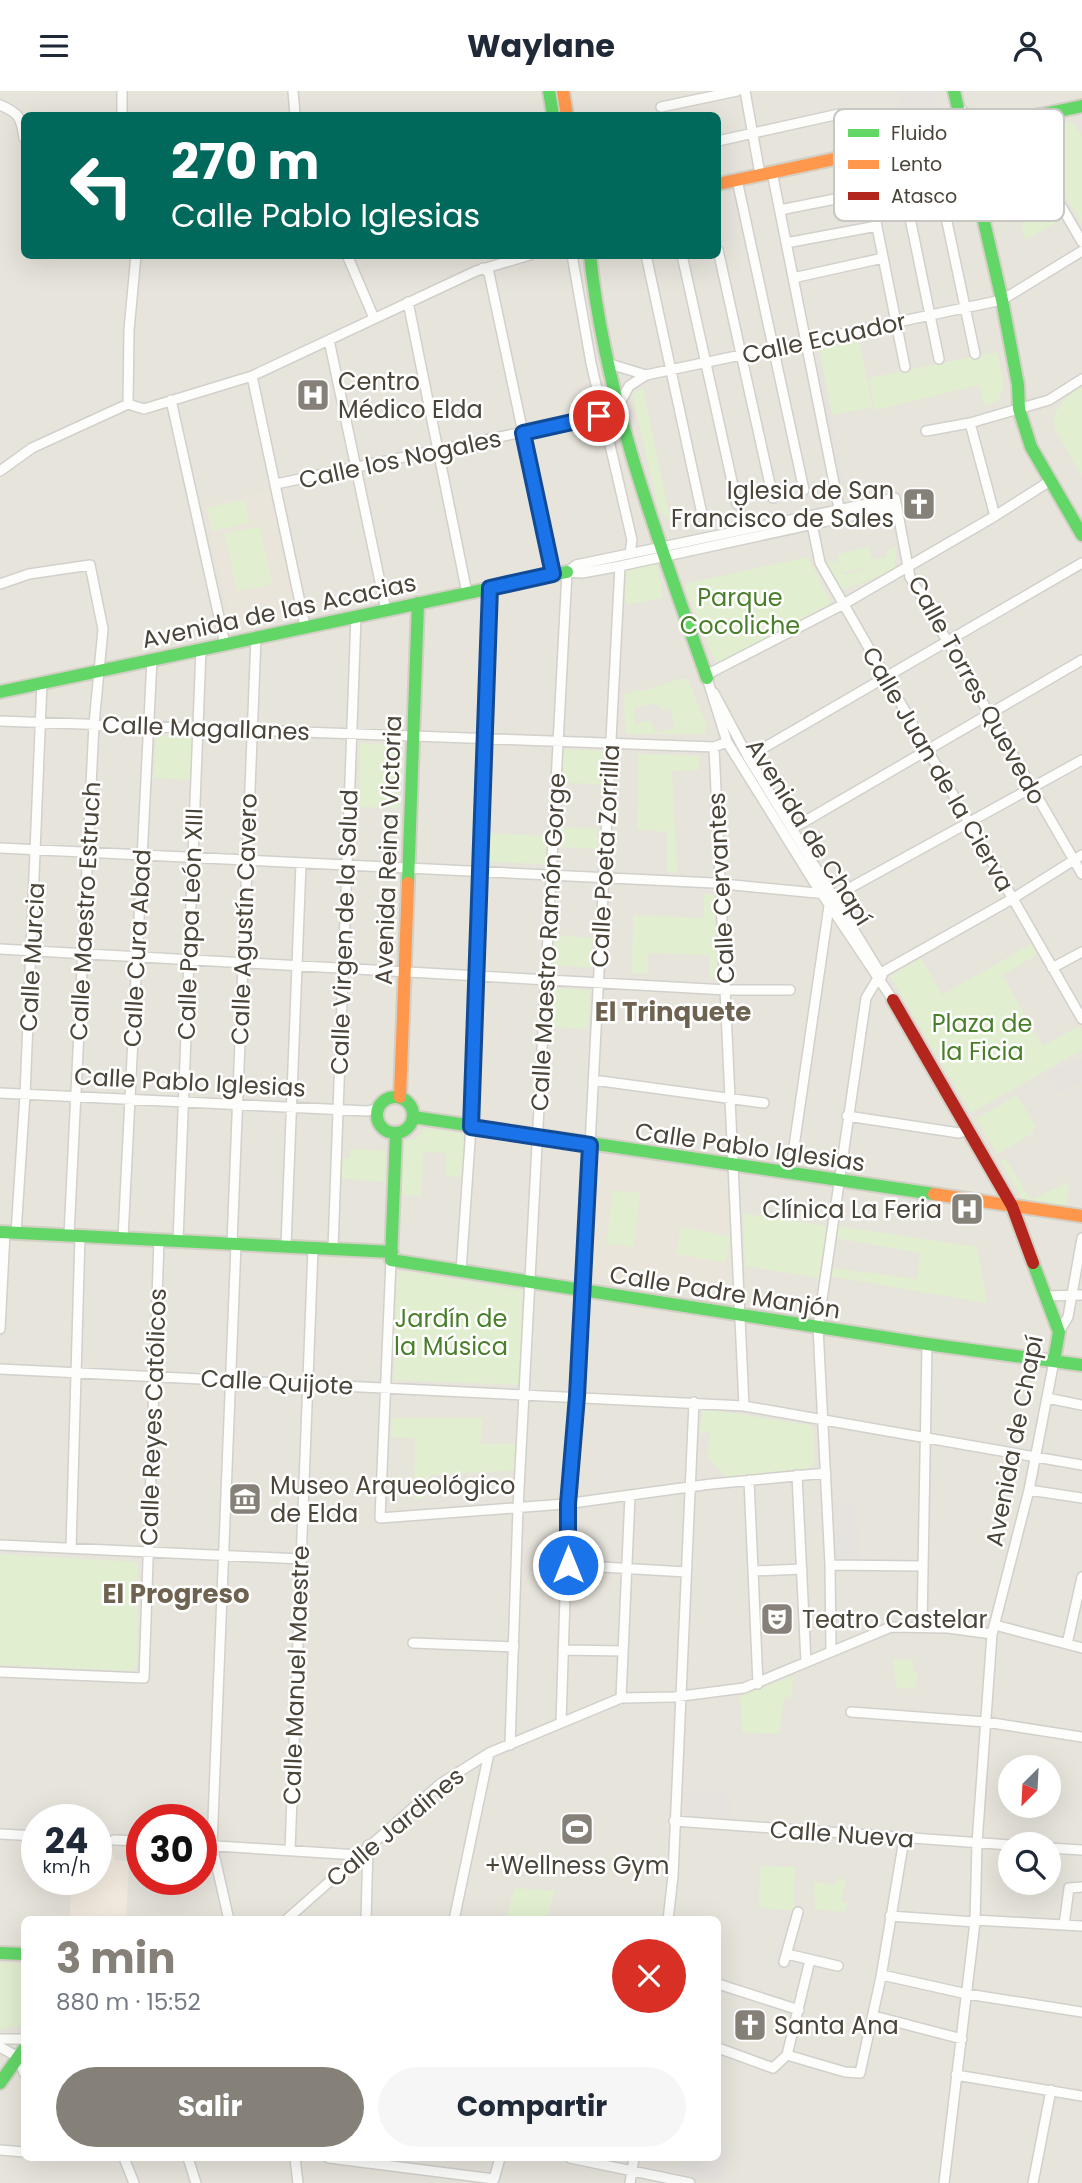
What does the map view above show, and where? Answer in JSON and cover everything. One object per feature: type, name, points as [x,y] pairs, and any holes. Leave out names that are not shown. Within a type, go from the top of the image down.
[{"type":"street","points":[[121,91],[122,112]]},
{"type":"street","points":[[293,91],[295,112]]},
{"type":"street","points":[[549,91],[552,112]]},
{"type":"street","points":[[563,91],[566,112]]},
{"type":"street","points":[[661,107],[737,91]]},
{"type":"street","points":[[745,91],[752,133],[780,210],[839,514]]},
{"type":"street","points":[[954,91],[958,108]]},
{"type":"street","points":[[0,105],[16,110],[21,117]]},
{"type":"street","points":[[721,140],[834,115]]},
{"type":"street","points":[[721,183],[834,158]]},
{"type":"street","points":[[737,180],[804,490]]},
{"type":"street","points":[[780,210],[834,199]]},
{"type":"street","points":[[1064,211],[1082,242]]},
{"type":"street","points":[[876,221],[905,367]]},
{"type":"street","points":[[910,221],[939,359]]},
{"type":"street","points":[[950,221],[975,354]]},
{"type":"street","points":[[984,221],[1018,385],[1019,409],[1031,447],[1082,535]]},
{"type":"street","points":[[786,243],[877,226]]},
{"type":"street","name":"Calle Ecuador","points":[[610,364],[646,375],[1002,300],[1082,251]]},
{"type":"street","points":[[793,278],[883,258]]},
{"type":"street","points":[[128,404],[129,330],[136,259]]},
{"type":"street","points":[[349,259],[374,318]]},
{"type":"street","points":[[0,471],[32,448],[128,404],[144,409],[251,376],[483,268],[516,259]]},
{"type":"street","points":[[573,259],[591,363],[632,540],[630,553]]},
{"type":"street","points":[[585,259],[591,275]]},
{"type":"street","points":[[590,259],[591,275]]},
{"type":"street","points":[[647,259],[702,514]]},
{"type":"street","points":[[683,259],[737,504]]},
{"type":"street","points":[[720,259],[773,498]]},
{"type":"street","name":"Calle Maestro Ramón Gorge","points":[[483,268],[489,273],[523,433],[560,573],[558,741],[518,1508],[510,1745]]},
{"type":"street","name":"Avenida de Chapí","points":[[591,275],[610,364],[653,525],[727,742],[829,906],[879,975]]},
{"type":"street","points":[[408,302],[467,593]]},
{"type":"street","points":[[329,340],[386,610]]},
{"type":"street","points":[[620,404],[629,386],[646,375]]},
{"type":"street","points":[[251,376],[305,626]]},
{"type":"street","points":[[926,431],[970,423],[1049,400],[1082,379]]},
{"type":"street","points":[[171,400],[225,644]]},
{"type":"street","name":"Calle los Nogales","points":[[276,484],[599,416],[605,418]]},
{"type":"street","points":[[970,423],[995,516]]},
{"type":"street","points":[[706,676],[842,605],[1050,481]]},
{"type":"street","name":"Calle Torres Quevedo","points":[[839,514],[896,502],[910,577],[1032,789],[1078,857],[1082,874]]},
{"type":"street","points":[[663,552],[806,515],[839,514]]},
{"type":"street","points":[[663,552],[812,524],[839,514]]},
{"type":"street","name":"Calle Juan de la Cierva","points":[[806,515],[812,524],[820,563],[842,605],[971,823],[1082,1019]]},
{"type":"street","name":"Avenida de las Acacias","points":[[560,573],[576,565],[630,553],[663,552]]},
{"type":"street","name":"Avenida de las Acacias","points":[[0,692],[560,573],[582,573],[620,566],[663,552]]},
{"type":"street","points":[[748,757],[1082,563]]},
{"type":"street","name":"Calle Maestro Estruch","points":[[0,584],[29,574],[90,565],[103,629],[94,724],[76,1097],[76,1373],[71,1548]]},
{"type":"street","name":"Calle Poeta Zorrilla","points":[[561,1723],[568,1504],[577,1396],[620,566]]},
{"type":"street","points":[[461,1271],[471,1127],[482,739],[490,588]]},
{"type":"street","name":"Avenida Reina Victoria","points":[[400,1097],[418,603]]},
{"type":"street","name":"Calle Virgen de la Salud","points":[[333,1249],[356,616]]},
{"type":"street","name":"Calle Agustín Cavero","points":[[214,1804],[242,960],[256,637]]},
{"type":"street","name":"Calle Papa León XIII","points":[[178,1241],[201,649]]},
{"type":"street","name":"Calle Cura Abad","points":[[123,1238],[135,955],[152,659]]},
{"type":"street","points":[[788,822],[796,826],[1082,660]]},
{"type":"street","name":"Avenida de Chapí","points":[[706,676],[748,757],[833,895],[1012,1206],[1059,1332],[1029,1490],[993,1630],[977,1843],[975,1921],[944,2183]]},
{"type":"street","name":"Calle Murcia","points":[[0,1329],[7,1232],[25,1095],[42,682]]},
{"type":"street","name":"Calle Magallanes","points":[[0,721],[714,747]]},
{"type":"street","points":[[714,747],[727,742]]},
{"type":"street","name":"Calle Cervantes","points":[[714,747],[744,1406]]},
{"type":"street","points":[[0,848],[720,884],[820,891],[833,895],[843,894],[1082,760]]},
{"type":"street","points":[[831,1652],[830,1565],[818,1327],[837,1180],[866,998],[879,975],[1078,857]]},
{"type":"street","points":[[792,889],[802,878],[798,858]]},
{"type":"street","points":[[286,1246],[301,864]]},
{"type":"street","points":[[790,1174],[829,906]]},
{"type":"street","points":[[0,949],[242,960],[727,990],[790,990]]},
{"type":"street","points":[[1052,968],[1082,952]]},
{"type":"street","points":[[593,1080],[764,1103]]},
{"type":"street","name":"Calle Pablo Iglesias","points":[[0,1093],[338,1110],[377,1109]]},
{"type":"street","points":[[400,1097],[409,1103],[414,1117],[409,1128],[396,1134],[380,1126],[377,1109],[384,1100],[400,1097]]},
{"type":"street","points":[[847,1116],[959,1133],[970,1130]]},
{"type":"street","name":"Calle Pablo Iglesias","points":[[414,1117],[1082,1216]]},
{"type":"street","points":[[396,1134],[380,1518],[568,1504],[688,1487],[826,1473]]},
{"type":"street","name":"Calle Padre Manjón","points":[[7,1232],[286,1246],[392,1256],[531,1283],[1082,1365]]},
{"type":"street","points":[[1059,1332],[1077,1295],[1082,1238]]},
{"type":"street","name":"Calle Reyes Católicos","points":[[0,1672],[144,1678],[159,1240]]},
{"type":"street","name":"Calle Manuel Maestre","points":[[290,1850],[313,1248]]},
{"type":"street","points":[[1047,1296],[1077,1295]]},
{"type":"street","points":[[922,1627],[920,1566],[927,1344]]},
{"type":"street","name":"Calle Quijote","points":[[0,1369],[744,1406],[1082,1465]]},
{"type":"street","points":[[1047,1398],[1082,1405]]},
{"type":"street","points":[[668,1916],[682,1696],[688,1487],[694,1402]]},
{"type":"street","points":[[797,1475],[806,1662]]},
{"type":"street","points":[[750,1480],[758,1684]]},
{"type":"street","points":[[1029,1490],[1082,1498]]},
{"type":"street","points":[[621,1698],[630,1496]]},
{"type":"street","points":[[0,1545],[301,1559]]},
{"type":"street","points":[[568,1565],[686,1572]]},
{"type":"street","points":[[830,1565],[920,1566]]},
{"type":"street","points":[[753,1571],[802,1569]]},
{"type":"street","points":[[1068,1644],[1082,1577]]},
{"type":"street","name":"Calle Jardines","points":[[290,1916],[440,1784],[489,1753],[621,1698],[682,1696],[758,1684],[891,1627],[993,1630],[1082,1647]]},
{"type":"street","points":[[413,1643],[514,1647]]},
{"type":"street","points":[[564,1650],[623,1651]]},
{"type":"street","points":[[851,1712],[986,1721],[1082,1737]]},
{"type":"street","points":[[455,1916],[489,1753]]},
{"type":"street","name":"Calle Nueva","points":[[674,1821],[998,1844]]},
{"type":"street","points":[[0,1834],[21,1835]]},
{"type":"street","points":[[787,2055],[845,2072],[860,2073],[882,1975],[904,1839]]},
{"type":"street","points":[[114,1840],[126,1840]]},
{"type":"street","points":[[217,1845],[358,1855]]},
{"type":"street","points":[[366,1916],[369,1845]]},
{"type":"street","points":[[1061,1849],[1082,1850]]},
{"type":"street","points":[[331,1852],[344,1868]]},
{"type":"street","name":"Calle Agustín Cavero","points":[[217,1867],[228,1916]]},
{"type":"street","points":[[1064,1925],[1069,1888],[1082,1887]]},
{"type":"street","points":[[798,1912],[786,1958],[838,1966]]},
{"type":"street","points":[[890,1916],[1082,1926]]},
{"type":"street","points":[[0,1953],[21,1954]]},
{"type":"street","points":[[721,2049],[774,2068],[787,2055],[810,1960]]},
{"type":"street","points":[[882,1975],[967,1994],[1082,2013]]},
{"type":"street","points":[[721,1985],[799,2010]]},
{"type":"street","points":[[874,2016],[962,2039]]},
{"type":"street","points":[[0,2039],[21,2048]]},
{"type":"street","points":[[0,2047],[21,2049]]},
{"type":"street","points":[[0,2083],[21,2052]]},
{"type":"street","points":[[956,2075],[1082,2096]]},
{"type":"street","points":[[1033,2183],[1051,2090]]},
{"type":"street","points":[[0,2150],[21,2152]]},
{"type":"street","points":[[125,2161],[134,2183]]},
{"type":"street","points":[[189,2161],[196,2183]]},
{"type":"street","points":[[295,2161],[298,2183]]},
{"type":"street","points":[[353,2161],[494,2179],[499,2161]]},
{"type":"street","points":[[583,2161],[690,2183]]},
{"type":"street","points":[[630,2183],[634,2161]]},
{"type":"shaded area","points":[[0,91],[1082,91],[1082,2183],[0,2183]]},
{"type":"shaded area","points":[[898,91],[935,91],[938,109],[902,109]]},
{"type":"shaded area","points":[[820,362],[845,484],[836,484],[812,365]]},
{"type":"shaded area","points":[[270,491],[297,616],[233,628],[204,505]]},
{"type":"shaded area","points":[[1082,1059],[1082,1082],[1058,1093],[1046,1072]]},
{"type":"shaded area","points":[[597,1153],[729,1174],[735,1299],[590,1277]]},
{"type":"shaded area","points":[[858,1502],[860,1558],[836,1558],[833,1503]]},
{"type":"shaded area","points":[[681,1792],[728,1792],[728,1797],[732,1796],[732,1819],[680,1816]]},
{"type":"shaded area","points":[[112,1855],[114,1860],[126,1861],[126,1916],[70,1916],[71,1895],[112,1895]]},
{"type":"shaded area","points":[[787,1913],[803,1915],[796,1953],[809,1956],[806,1965],[787,1969],[774,1964]]},
{"type":"shaded area","points":[[721,2145],[729,2147],[722,2182],[678,2175],[680,2161],[721,2161]]},
{"type":"green space","points":[[1069,121],[1074,124],[1082,136],[1082,224],[1064,194],[1064,122]]},
{"type":"green space","points":[[1021,221],[1059,221],[1025,240]]},
{"type":"green space","points":[[859,341],[873,407],[832,415],[819,349]]},
{"type":"green space","points":[[997,352],[1004,385],[999,400],[984,406],[979,385],[875,410],[869,378]]},
{"type":"green space","points":[[1082,385],[1082,477],[1055,429],[1053,416],[1066,398]]},
{"type":"green space","points":[[643,388],[671,522],[659,511],[632,394]]},
{"type":"green space","points":[[245,500],[250,523],[212,531],[207,508]]},
{"type":"green space","points":[[260,526],[272,584],[237,591],[224,534]]},
{"type":"green space","points":[[869,546],[872,559],[886,558],[888,550],[896,546],[895,570],[839,591],[822,563],[837,561],[843,575],[873,567],[843,572],[836,555]]},
{"type":"green space","name":"Parque Cocoliche","points":[[808,557],[831,603],[717,667],[684,584]]},
{"type":"green space","points":[[655,564],[663,598],[625,605],[624,569]]},
{"type":"green space","points":[[680,679],[688,679],[707,726],[704,734],[625,734],[624,693],[644,691]],"holes":[[[658,705],[660,710],[670,708],[675,728],[656,733],[650,720],[635,724],[634,708]]]},
{"type":"green space","points":[[156,735],[195,737],[193,780],[153,778]]},
{"type":"green space","points":[[360,743],[398,746],[402,751],[399,808],[359,807]]},
{"type":"green space","points":[[563,749],[603,751],[601,785],[561,782]]},
{"type":"green space","points":[[638,754],[699,756],[699,770],[672,771],[677,872],[667,872],[667,832],[637,829]]},
{"type":"green space","points":[[560,827],[598,829],[597,849],[559,847]]},
{"type":"green space","points":[[487,833],[547,836],[546,864],[485,862]]},
{"type":"green space","points":[[704,894],[716,895],[717,978],[709,978],[709,955],[648,953],[648,973],[632,973],[633,915],[703,918]]},
{"type":"green space","points":[[555,935],[593,938],[591,968],[553,965]]},
{"type":"green space","name":"Plaza de la Ficia","points":[[1031,944],[1037,955],[1002,975],[1043,1046],[1079,1026],[1082,1032],[1082,1050],[971,1113],[890,976],[921,958],[942,995]]},
{"type":"green space","points":[[549,988],[590,990],[588,1029],[548,1027]]},
{"type":"green space","points":[[1017,1095],[1035,1126],[1033,1133],[997,1154],[976,1119]]},
{"type":"green space","points":[[424,1128],[464,1134],[462,1177],[446,1176],[446,1153],[423,1152],[422,1196],[401,1195],[403,1141],[417,1138]]},
{"type":"green space","points":[[350,1149],[385,1151],[385,1182],[340,1178],[342,1158],[349,1158]]},
{"type":"green space","points":[[1005,1158],[1031,1200],[1069,1182],[1067,1210],[1024,1203],[1001,1161]]},
{"type":"green space","points":[[613,1190],[640,1193],[634,1247],[606,1244]]},
{"type":"green space","points":[[743,1213],[827,1226],[819,1278],[745,1266]]},
{"type":"green space","points":[[837,1226],[977,1247],[987,1303],[829,1276],[831,1268],[917,1279],[920,1253],[836,1238]]},
{"type":"green space","points":[[680,1227],[730,1236],[726,1263],[676,1254]]},
{"type":"green space","name":"Jardín de la Música","points":[[403,1271],[522,1291],[520,1385],[394,1380],[397,1276]]},
{"type":"green space","points":[[703,1411],[810,1425],[814,1431],[814,1464],[810,1468],[726,1477],[708,1458],[709,1433],[699,1433]]},
{"type":"green space","points":[[392,1418],[483,1418],[481,1444],[522,1444],[520,1470],[429,1475],[425,1498],[414,1499],[415,1438],[391,1437]]},
{"type":"green space","points":[[0,1554],[135,1562],[138,1565],[137,1665],[133,1671],[0,1665]]},
{"type":"green space","points":[[893,1659],[913,1660],[913,1671],[918,1672],[915,1689],[896,1687]]},
{"type":"green space","points":[[793,1676],[792,1696],[784,1698],[779,1734],[742,1732],[740,1696]]},
{"type":"green space","points":[[761,1866],[795,1867],[794,1911],[758,1907]]},
{"type":"green space","points":[[839,1877],[846,1881],[841,1901],[848,1904],[844,1912],[815,1909],[814,1882],[835,1885]]},
{"type":"green space","points":[[514,1888],[555,1891],[547,1916],[507,1916]]},
{"type":"green space","points":[[0,1963],[21,1964],[21,2026],[0,2029]]},
{"type":"traffic: fast","points":[[549,91],[552,112]]},
{"type":"traffic: fast","points":[[954,91],[958,109]]},
{"type":"traffic: fast","points":[[1064,110],[1082,106]]},
{"type":"traffic: fast","points":[[984,221],[1018,385],[1019,409],[1031,447],[1082,535]]},
{"type":"traffic: fast","points":[[591,259],[597,309],[621,417],[653,523],[707,678]]},
{"type":"traffic: fast","points":[[0,692],[567,572]]},
{"type":"traffic: fast","points":[[408,883],[418,603]]},
{"type":"traffic: fast","points":[[395,1097],[408,1102],[413,1115],[408,1128],[395,1133],[382,1128],[377,1115],[382,1102],[395,1097]]},
{"type":"traffic: fast","points":[[413,1117],[934,1194]]},
{"type":"traffic: fast","points":[[396,1134],[391,1260],[927,1344],[1082,1365]]},
{"type":"traffic: fast","points":[[0,1232],[392,1252]]},
{"type":"traffic: fast","points":[[1033,1263],[1059,1332],[1054,1361]]},
{"type":"traffic: fast","points":[[0,1953],[21,1954]]},
{"type":"traffic: fast","points":[[0,2083],[21,2053]]},
{"type":"traffic: slow","points":[[563,91],[566,112]]},
{"type":"traffic: slow","points":[[721,183],[834,159]]},
{"type":"traffic: slow","points":[[400,1097],[408,883]]},
{"type":"traffic: slow","points":[[934,1194],[1082,1216]]},
{"type":"traffic: jam","points":[[893,1000],[1012,1206],[1033,1263]]},
{"type":"place","name":"Centro Médico Elda","points":[[313,395]]},
{"type":"place","name":"Iglesia de San Francisco de Sales","points":[[919,504]]},
{"type":"place","name":"Clínica La Feria","points":[[967,1209]]},
{"type":"place","name":"Museo Arqueológico de Elda","points":[[245,1499]]},
{"type":"place","name":"Teatro Castelar","points":[[777,1619]]},
{"type":"place","name":"+Wellness Gym","points":[[577,1829]]},
{"type":"place","name":"Santa Ana","points":[[750,2025]]},
{"type":"district","name":"El Trinquete","points":[[673,1012]]},
{"type":"district","name":"El Progreso","points":[[176,1594]]},
{"type":"route","points":[[568,1565],[568,1504],[577,1396],[590,1145],[471,1127],[474,975],[490,588],[553,574],[523,433],[599,416]]}]
